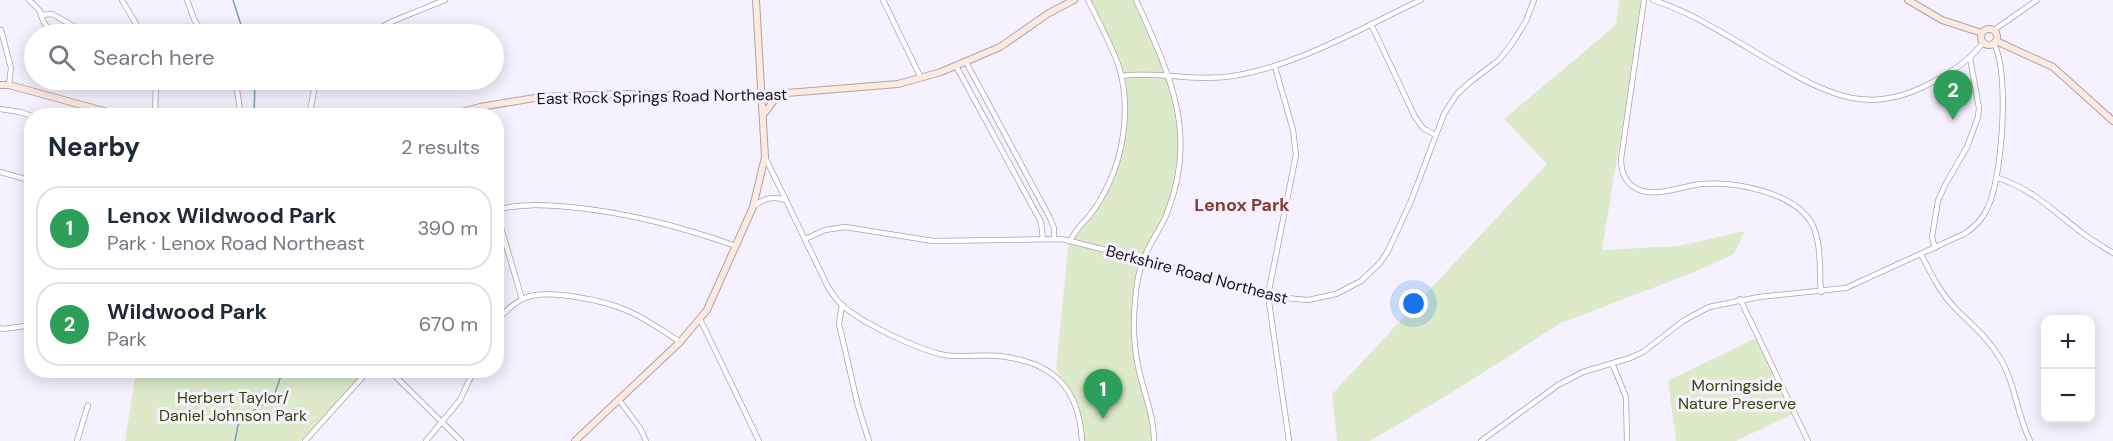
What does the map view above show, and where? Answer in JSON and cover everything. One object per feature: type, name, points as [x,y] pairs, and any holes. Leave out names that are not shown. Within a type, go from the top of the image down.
[{"type":"street","points":[[29,0],[37,3],[46,24]]},
{"type":"street","points":[[187,0],[197,24]]},
{"type":"street","points":[[387,24],[445,0]]},
{"type":"street","points":[[574,441],[680,342],[707,310],[753,207],[765,157],[756,0]]},
{"type":"street","points":[[883,0],[921,78]]},
{"type":"street","name":"East Rock Springs Road Northeast","points":[[476,108],[541,96],[620,94],[714,98],[878,86],[921,78],[966,62],[1000,47],[1049,13],[1074,0]]},
{"type":"street","points":[[1071,240],[1101,199],[1117,164],[1124,123],[1121,76],[1088,0]]},
{"type":"street","points":[[1136,0],[1170,77],[1180,123],[1181,147],[1179,170],[1167,212],[1143,260],[1136,290],[1134,321],[1138,365],[1152,420],[1154,441]]},
{"type":"street","points":[[1121,76],[1225,77],[1275,67],[1421,0]]},
{"type":"street","name":"Berkshire Road Northeast","points":[[804,239],[825,230],[845,227],[933,241],[1071,240],[1268,295],[1296,300],[1322,298],[1349,288],[1371,272],[1388,251],[1404,219],[1444,114],[1457,94],[1499,60],[1511,45],[1526,21],[1534,0]]},
{"type":"street","points":[[1644,0],[1621,159],[1625,178],[1634,187],[1645,192],[1701,184],[1725,184],[1761,190],[1794,205],[1807,217],[1816,233],[1821,292]]},
{"type":"street","points":[[1653,0],[1681,11],[1814,86],[1849,98],[1879,100],[1908,94],[1941,78],[1970,58],[1983,44]]},
{"type":"street","points":[[1908,0],[1942,20],[1982,33]]},
{"type":"street","points":[[1983,44],[1982,33],[1986,29],[1994,30],[2037,0]]},
{"type":"street","points":[[122,1],[136,24]]},
{"type":"street","points":[[41,15],[52,14],[70,24]]},
{"type":"street","points":[[1371,24],[1415,117],[1424,128],[1435,135]]},
{"type":"street","points":[[1,30],[11,68],[9,85]]},
{"type":"street","points":[[1481,441],[1558,385],[1583,372],[1643,352],[1700,312],[1740,299],[1846,288],[1964,234],[1979,222],[1989,206],[1998,178],[2002,142],[2000,58],[1994,30]]},
{"type":"street","points":[[1983,44],[1989,46],[1995,43],[2052,67],[2113,121]]},
{"type":"street","points":[[1935,248],[1932,237],[1938,201],[1967,147],[1978,117],[1970,58]]},
{"type":"street","points":[[966,62],[1050,218],[1054,239]]},
{"type":"street","points":[[956,66],[1041,222],[1043,239]]},
{"type":"street","points":[[1275,67],[1293,130],[1296,155],[1268,295],[1289,441]]},
{"type":"street","points":[[0,85],[24,89]]},
{"type":"street","points":[[27,90],[93,108]]},
{"type":"street","points":[[155,108],[156,90]]},
{"type":"street","points":[[237,90],[240,108]]},
{"type":"street","points":[[310,108],[313,90]]},
{"type":"street","points":[[763,116],[779,94]]},
{"type":"street","points":[[0,109],[24,113]]},
{"type":"street","points":[[1000,149],[1010,144]]},
{"type":"street","points":[[765,157],[828,287],[842,305],[878,328],[932,351],[957,356],[1000,356],[1038,366],[1057,378],[1071,396],[1079,410],[1082,441]]},
{"type":"street","points":[[0,172],[24,179]]},
{"type":"street","points":[[1998,178],[2039,197],[2081,232],[2113,253]]},
{"type":"street","points":[[753,207],[768,198],[786,200]]},
{"type":"street","points":[[504,208],[536,205],[603,210],[656,220],[736,246]]},
{"type":"street","points":[[504,237],[522,299]]},
{"type":"street","points":[[1921,254],[1945,296],[1984,335],[2001,360],[2030,441]]},
{"type":"street","points":[[504,314],[522,299],[532,295],[570,295],[626,310],[680,342]]},
{"type":"street","points":[[1740,299],[1808,441]]},
{"type":"street","points":[[842,305],[839,324],[858,406],[869,441]]},
{"type":"street","points":[[700,319],[759,441]]},
{"type":"street","points":[[0,328],[24,326]]},
{"type":"street","points":[[1612,363],[1626,396],[1627,441]]},
{"type":"street","points":[[305,441],[362,378]]},
{"type":"street","points":[[397,378],[461,441]]},
{"type":"street","points":[[426,441],[460,400],[470,378]]},
{"type":"street","points":[[620,400],[636,421],[646,441]]},
{"type":"street","points":[[77,441],[88,405]]},
{"type":"green space","points":[[1089,0],[1135,0],[1179,106],[1181,145],[1170,202],[1144,257],[1134,303],[1135,349],[1157,441],[1083,441],[1083,425],[1072,394],[1056,369],[1069,238],[1097,208],[1116,170],[1126,127],[1122,72]]},
{"type":"green space","points":[[1619,0],[1643,0],[1602,250],[1679,246],[1745,231],[1734,254],[1692,273],[1561,323],[1370,441],[1337,441],[1332,394],[1547,164],[1504,119],[1616,25]]},
{"type":"green space","name":"Morningside Nature Preserve","points":[[1758,337],[1795,413],[1736,441],[1676,441],[1668,381]]},
{"type":"green space","name":"Herbert Taylor/ Daniel Johnson Park","points":[[135,378],[364,378],[300,441],[125,441]]},
{"type":"waterway","points":[[233,0],[241,24]]},
{"type":"waterway","points":[[254,108],[255,90]]},
{"type":"waterway","points":[[235,441],[238,425],[258,407],[269,402],[280,378]]},
{"type":"place","name":"Wildwood Park","points":[[1953,120]]},
{"type":"place","name":"Lenox Wildwood Park","points":[[1103,419]]},
{"type":"district","name":"Lenox Park","points":[[1242,205]]}]
